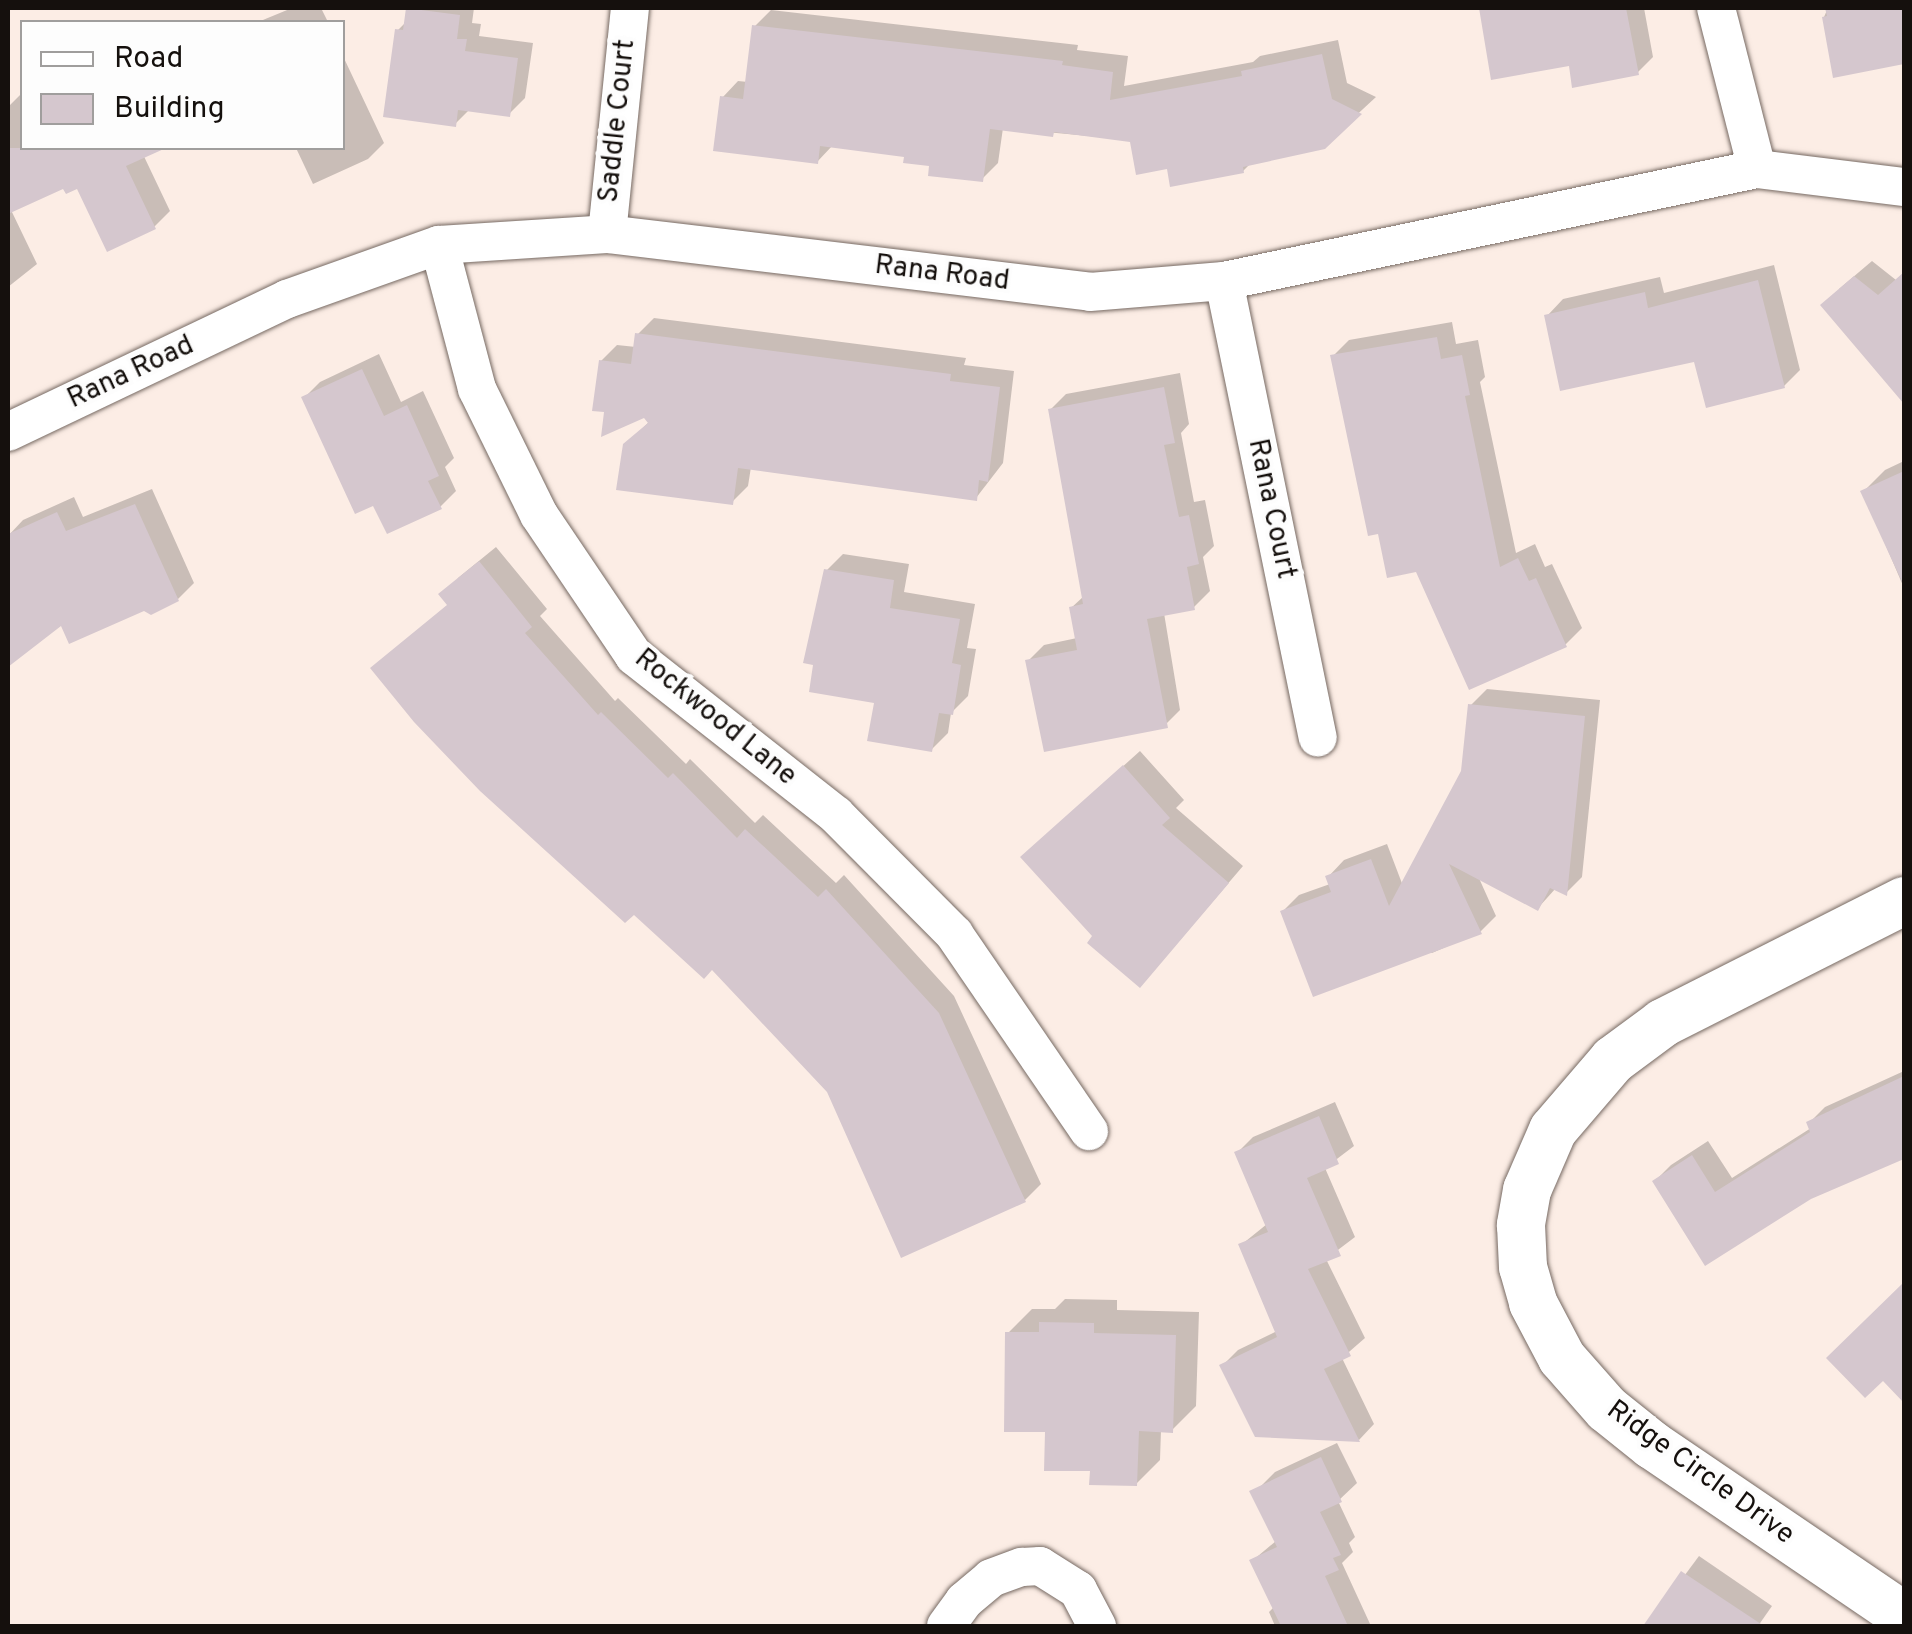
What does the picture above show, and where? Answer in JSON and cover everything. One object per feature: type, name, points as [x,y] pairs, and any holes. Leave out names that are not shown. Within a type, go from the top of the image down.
[{"type":"street","name":"Saddle Court","points":[[607,234],[630,8]]},
{"type":"street","points":[[1716,8],[1757,169]]},
{"type":"street","name":"Rana Road","points":[[8,432],[288,299],[440,245],[607,234],[1090,292],[1224,281],[1757,169],[1904,187]]},
{"type":"street","name":"Rockwood Lane","points":[[440,245],[478,389],[539,515],[634,656],[836,816],[954,934],[1089,1132]]},
{"type":"street","name":"Rana Court","points":[[1224,281],[1318,737]]},
{"type":"street","name":"Ridge Circle Drive","points":[[1904,901],[1663,1023],[1613,1060],[1553,1130],[1527,1190],[1521,1224],[1523,1267],[1533,1303],[1562,1358],[1607,1409],[1652,1445],[1904,1616]]},
{"type":"street","points":[[946,1626],[964,1600],[991,1578],[1006,1570],[1040,1566],[1078,1590],[1097,1626]]},
{"type":"building","points":[[406,8],[460,15],[457,39],[467,39],[465,51],[518,58],[510,117],[458,110],[456,127],[383,117],[395,29],[403,30]]},
{"type":"building","points":[[1479,8],[1626,8],[1639,75],[1572,88],[1569,66],[1491,80]]},
{"type":"building","points":[[1825,8],[1904,8],[1904,64],[1833,78],[1822,17],[1827,16]]},
{"type":"building","points":[[752,25],[1063,61],[1062,65],[1113,72],[1110,100],[1242,76],[1241,71],[1322,54],[1332,99],[1362,114],[1325,149],[1243,167],[1244,173],[1170,187],[1167,169],[1136,175],[1130,142],[1054,132],[1053,137],[990,129],[983,182],[928,176],[929,166],[903,163],[904,157],[820,146],[818,164],[713,151],[720,96],[743,99]]},
{"type":"building","points":[[8,148],[162,150],[126,166],[156,229],[107,252],[77,189],[66,194],[63,189],[8,214]]},
{"type":"building","points":[[1904,272],[1904,404],[1820,305],[1854,276],[1878,295]]},
{"type":"building","points":[[1758,280],[1785,388],[1706,408],[1694,362],[1560,391],[1544,315],[1645,292],[1648,308]]},
{"type":"building","points":[[635,333],[951,374],[950,381],[1000,387],[988,482],[979,480],[977,501],[738,468],[733,505],[616,490],[623,444],[648,423],[644,418],[601,437],[604,412],[592,411],[599,360],[631,364]]},
{"type":"building","points":[[1437,337],[1441,359],[1462,355],[1470,395],[1465,396],[1500,567],[1518,558],[1529,581],[1536,578],[1567,647],[1469,690],[1416,572],[1387,578],[1378,534],[1368,536],[1330,355]]},
{"type":"building","points":[[362,369],[384,416],[407,405],[439,476],[428,481],[442,509],[387,534],[373,506],[355,514],[301,397]]},
{"type":"building","points":[[1164,387],[1175,443],[1164,445],[1179,517],[1189,515],[1199,564],[1187,567],[1195,610],[1147,619],[1168,728],[1044,752],[1025,660],[1077,650],[1069,607],[1083,604],[1048,409]]},
{"type":"building","points":[[1904,471],[1904,586],[1860,491]]},
{"type":"building","points":[[135,504],[179,601],[151,615],[144,611],[69,644],[61,626],[8,667],[8,534],[57,512],[66,531]]},
{"type":"building","points":[[479,561],[532,627],[525,633],[598,715],[601,712],[668,778],[673,773],[737,838],[745,829],[818,897],[826,889],[939,1013],[1026,1202],[901,1258],[827,1092],[712,970],[704,979],[634,915],[625,923],[480,791],[414,722],[370,668],[447,605],[438,594]]},
{"type":"building","points":[[824,569],[894,580],[890,608],[960,619],[952,663],[961,665],[953,715],[939,713],[932,752],[867,741],[874,703],[809,692],[813,665],[803,663]]},
{"type":"building","points":[[1468,704],[1585,716],[1567,896],[1550,888],[1538,911],[1449,864],[1482,934],[1313,997],[1280,911],[1331,892],[1325,876],[1371,859],[1389,906],[1461,771]]},
{"type":"building","points":[[1123,765],[1170,818],[1162,825],[1229,883],[1140,988],[1087,943],[1092,936],[1020,857]]},
{"type":"building","points":[[1904,1076],[1904,1159],[1811,1199],[1705,1266],[1652,1181],[1692,1155],[1715,1192],[1810,1132],[1806,1122]]},
{"type":"building","points":[[1319,1116],[1339,1164],[1307,1178],[1341,1256],[1308,1269],[1351,1356],[1324,1369],[1360,1442],[1255,1437],[1219,1365],[1277,1337],[1238,1244],[1268,1232],[1234,1152]]},
{"type":"building","points":[[1904,1282],[1904,1403],[1883,1381],[1865,1398],[1826,1358]]},
{"type":"building","points":[[1039,1322],[1094,1323],[1094,1333],[1176,1335],[1173,1433],[1139,1431],[1137,1486],[1089,1485],[1090,1471],[1044,1471],[1045,1432],[1004,1432],[1005,1332],[1039,1332]]},
{"type":"building","points":[[1321,1457],[1342,1502],[1320,1512],[1341,1555],[1333,1558],[1339,1570],[1325,1576],[1348,1626],[1281,1626],[1249,1560],[1277,1547],[1249,1491]]},
{"type":"building","points":[[1681,1571],[1764,1626],[1643,1626]]}]
